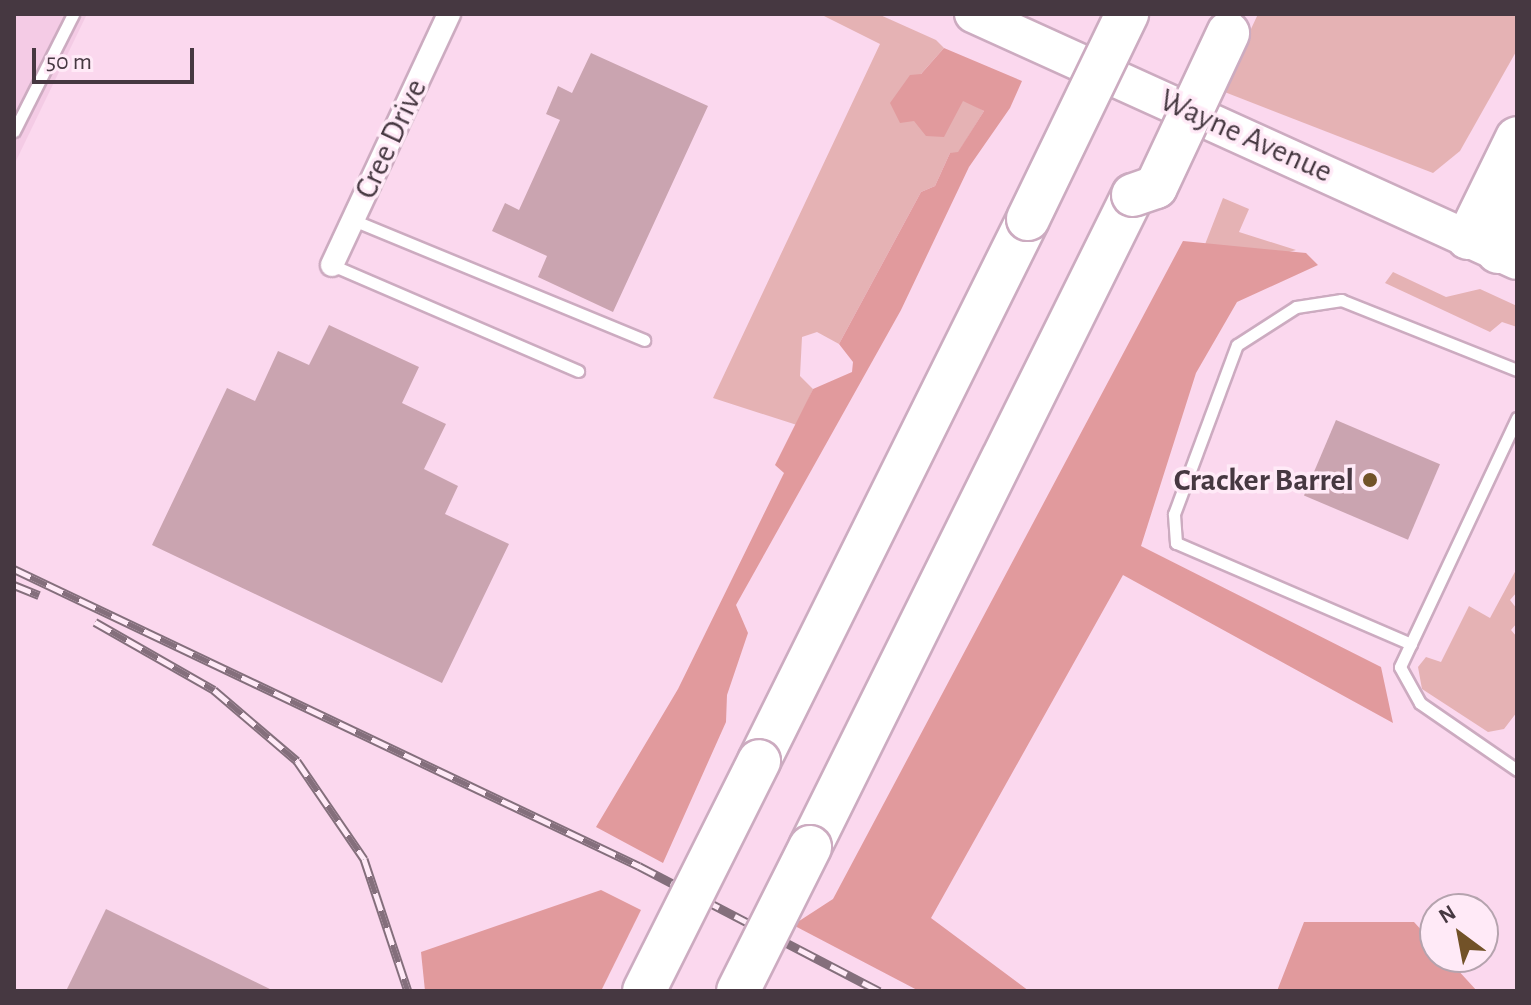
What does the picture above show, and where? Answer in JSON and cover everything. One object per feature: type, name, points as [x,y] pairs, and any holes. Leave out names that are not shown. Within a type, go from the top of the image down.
[{"type":"highway","points":[[644,991],[1127,14]]},
{"type":"highway","points":[[738,991],[1133,195],[1224,22]]},
{"type":"highway","points":[[1494,250],[1517,138]]},
{"type":"highway","points":[[1494,250],[1517,207]]},
{"type":"main road","name":"Wayne Avenue","points":[[973,14],[1494,250]]},
{"type":"street","name":"Cree Drive","points":[[332,265],[449,14]]},
{"type":"lane","points":[[14,131],[73,14]]},
{"type":"lane","points":[[14,101],[26,107]]},
{"type":"lane","points":[[353,220],[644,340]]},
{"type":"lane","points":[[332,265],[578,371]]},
{"type":"lane","points":[[1411,644],[1176,543],[1174,514],[1237,345],[1296,307],[1341,300],[1517,370]]},
{"type":"lane","points":[[1517,418],[1400,667],[1420,703],[1517,770]]},
{"type":"shaded area","points":[[14,14],[87,14],[14,165]]},
{"type":"shaded area","points":[[820,14],[878,14],[936,40],[944,48],[920,75],[984,111],[958,153],[950,153],[935,186],[921,192],[839,344],[817,332],[802,337],[800,376],[813,389],[797,425],[713,398],[880,44]]},
{"type":"shaded area","points":[[1258,14],[1517,14],[1517,50],[1460,151],[1433,173],[1222,91]]},
{"type":"shaded area","points":[[944,48],[1022,81],[1010,108],[969,167],[901,310],[736,605],[748,633],[727,695],[726,722],[663,863],[596,827],[678,689],[784,473],[775,465],[813,389],[852,372],[853,362],[839,344],[921,192],[935,186],[950,153],[958,152],[984,111],[963,101],[944,137],[926,136],[914,121],[900,123],[890,103],[910,75],[921,74]]},
{"type":"shaded area","points":[[1223,198],[1249,209],[1239,232],[1296,250],[1282,254],[1204,247]]},
{"type":"shaded area","points":[[1183,241],[1306,253],[1318,265],[1237,302],[1196,373],[1141,546],[1381,667],[1393,723],[1123,575],[931,918],[1029,991],[919,991],[793,925],[833,899]]},
{"type":"shaded area","points":[[1393,272],[1446,297],[1480,289],[1517,306],[1517,327],[1502,322],[1490,332],[1385,283]]},
{"type":"shaded area","points":[[1517,568],[1517,592],[1510,600],[1517,609],[1517,623],[1511,630],[1517,637],[1517,712],[1504,729],[1488,732],[1422,689],[1418,667],[1426,657],[1441,662],[1469,606],[1490,618]]},
{"type":"shaded area","points":[[601,890],[641,910],[601,991],[425,991],[421,952]]},
{"type":"shaded area","points":[[1304,922],[1414,922],[1419,927],[1419,973],[1461,973],[1477,991],[1277,991]]},
{"type":"building","points":[[591,53],[708,106],[613,312],[538,277],[547,256],[492,231],[505,203],[519,210],[560,120],[546,114],[558,86],[572,93]]},
{"type":"building","points":[[329,325],[419,367],[402,403],[446,424],[424,469],[458,486],[445,514],[509,544],[442,683],[152,545],[227,388],[255,401],[278,351],[309,365]]},
{"type":"building","name":"Cracker Barrel","points":[[1336,420],[1440,464],[1408,540],[1304,495]]},
{"type":"building","points":[[106,909],[274,991],[66,991]]},
{"type":"railway","points":[[14,569],[639,866],[879,991]]},
{"type":"railway","points":[[14,585],[39,595]]},
{"type":"railway","points":[[95,622],[214,690],[297,761],[364,859],[408,991]]},
{"type":"place","name":"Cracker Barrel","points":[[1370,480]]}]
